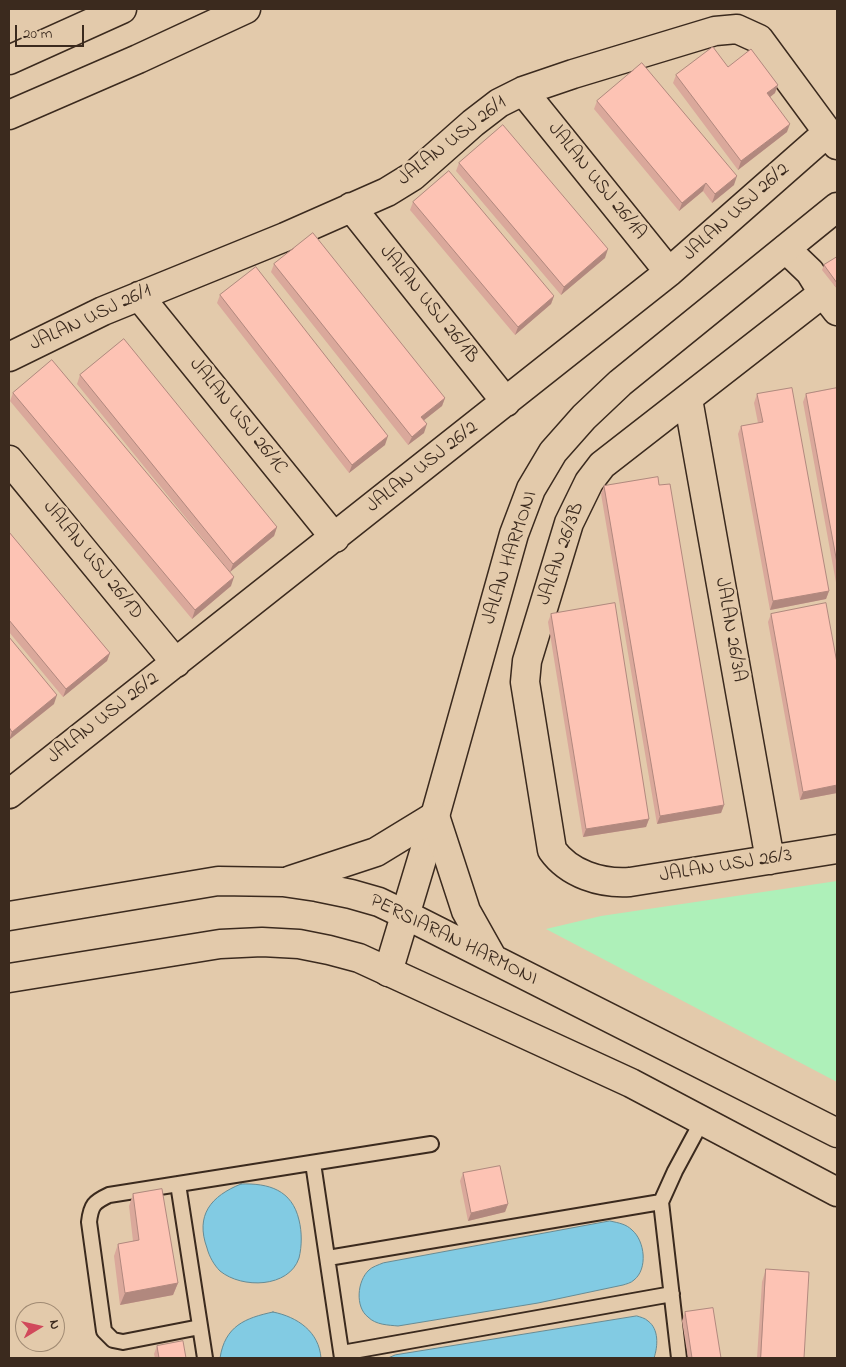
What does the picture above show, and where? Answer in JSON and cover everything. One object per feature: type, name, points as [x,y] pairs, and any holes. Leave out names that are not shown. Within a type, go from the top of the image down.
[{"type":"main road","points":[[9,60],[122,9]]},
{"type":"main road","points":[[9,115],[138,59],[246,9]]},
{"type":"main road","name":"JALAN USJ 26/1","points":[[9,357],[103,311],[284,237],[403,184],[498,103],[523,91],[715,31],[737,29],[759,39],[833,138]]},
{"type":"main road","name":"JALAN USJ 26/1A","points":[[523,91],[670,272]]},
{"type":"main road","name":"JALAN USJ 26/2","points":[[9,794],[670,272],[833,138]]},
{"type":"main road","name":"JALAN USJ 26/1B","points":[[350,207],[506,402]]},
{"type":"main road","name":"JALAN HARMONI","points":[[388,972],[435,816],[514,534],[531,489],[553,452],[584,416],[620,383],[837,207]]},
{"type":"main road","points":[[786,248],[810,272],[830,302]]},
{"type":"main road","name":"JALAN USJ 26/1C","points":[[138,296],[335,538]]},
{"type":"main road","name":"JALAN 26/3B","points":[[615,883],[600,880],[577,871],[560,862],[552,850],[526,689],[527,661],[569,523],[589,482],[602,465],[688,399],[830,302]]},
{"type":"main road","name":"JALAN 26/3A","points":[[688,399],[770,860]]},
{"type":"main road","name":"JALAN USJ 26/1D","points":[[9,460],[176,663]]},
{"type":"main road","points":[[283,882],[376,852],[435,816],[466,911],[493,959]]},
{"type":"main road","name":"JALAN USJ 26/3","points":[[615,883],[837,849]]},
{"type":"main road","name":"PERSIARAN HARMONI","points":[[9,916],[218,881],[283,882],[352,894],[379,902],[406,915],[837,1133]]},
{"type":"main road","points":[[9,978],[220,944],[262,942],[299,944],[329,950],[359,958],[631,1083],[837,1192]]},
{"type":"lane","points":[[679,1358],[661,1202],[674,1171],[702,1121]]},
{"type":"lane","points":[[200,1328],[123,1342],[113,1340],[104,1331],[89,1222],[90,1211],[96,1200],[109,1195],[431,1144]]},
{"type":"lane","points":[[313,1163],[342,1356],[672,1294]]},
{"type":"lane","points":[[178,1184],[205,1358]]},
{"type":"lane","points":[[328,1258],[661,1202]]},
{"type":"green space","points":[[837,881],[837,1082],[546,929],[601,916]]},
{"type":"water","points":[[241,1184],[261,1185],[278,1190],[285,1195],[296,1210],[301,1234],[299,1258],[294,1268],[286,1275],[275,1280],[252,1283],[229,1277],[218,1269],[208,1251],[203,1226],[208,1208],[221,1194]]},
{"type":"water","points":[[610,1221],[630,1228],[640,1241],[642,1248],[643,1262],[641,1269],[634,1280],[627,1284],[538,1303],[398,1326],[375,1322],[364,1313],[359,1301],[360,1287],[365,1275],[370,1269],[383,1263]]},
{"type":"water","points":[[273,1312],[291,1318],[306,1327],[316,1341],[321,1358],[220,1358],[226,1338],[238,1325],[254,1317]]},
{"type":"water","points":[[637,1316],[647,1320],[654,1328],[657,1343],[654,1358],[388,1358],[395,1355]]},
{"type":"building","points":[[713,47],[728,67],[751,49],[778,85],[767,93],[790,124],[741,161],[676,75]]},
{"type":"building","points":[[642,63],[737,176],[715,194],[706,183],[682,203],[597,101]]},
{"type":"building","points":[[503,125],[608,249],[564,287],[459,163]]},
{"type":"building","points":[[449,171],[554,296],[518,327],[413,202]]},
{"type":"building","points":[[313,233],[445,398],[421,417],[427,424],[412,437],[274,264]]},
{"type":"building","points":[[837,257],[837,283],[824,265]]},
{"type":"building","points":[[256,267],[388,436],[352,465],[220,295]]},
{"type":"building","points":[[124,339],[277,527],[233,564],[80,375]]},
{"type":"building","points":[[52,360],[234,577],[195,610],[13,393]]},
{"type":"building","points":[[792,388],[829,591],[773,601],[741,426],[763,422],[757,394]]},
{"type":"building","points":[[837,388],[837,563],[806,394]]},
{"type":"building","points":[[658,477],[659,485],[670,484],[724,805],[660,816],[604,486]]},
{"type":"building","points":[[9,532],[110,653],[66,689],[9,620]]},
{"type":"building","points":[[615,603],[649,819],[586,829],[551,614]]},
{"type":"building","points":[[826,603],[837,663],[837,785],[803,792],[771,614]]},
{"type":"building","points":[[9,637],[57,695],[12,732],[9,727]]},
{"type":"building","points":[[500,1166],[508,1204],[471,1213],[463,1173]]},
{"type":"building","points":[[162,1189],[178,1283],[125,1293],[118,1244],[139,1240],[133,1194]]},
{"type":"building","points":[[766,1269],[809,1272],[804,1358],[761,1358]]},
{"type":"building","points":[[713,1308],[721,1358],[692,1358],[685,1312]]},
{"type":"building","points":[[183,1341],[186,1358],[159,1358],[157,1346]]}]
